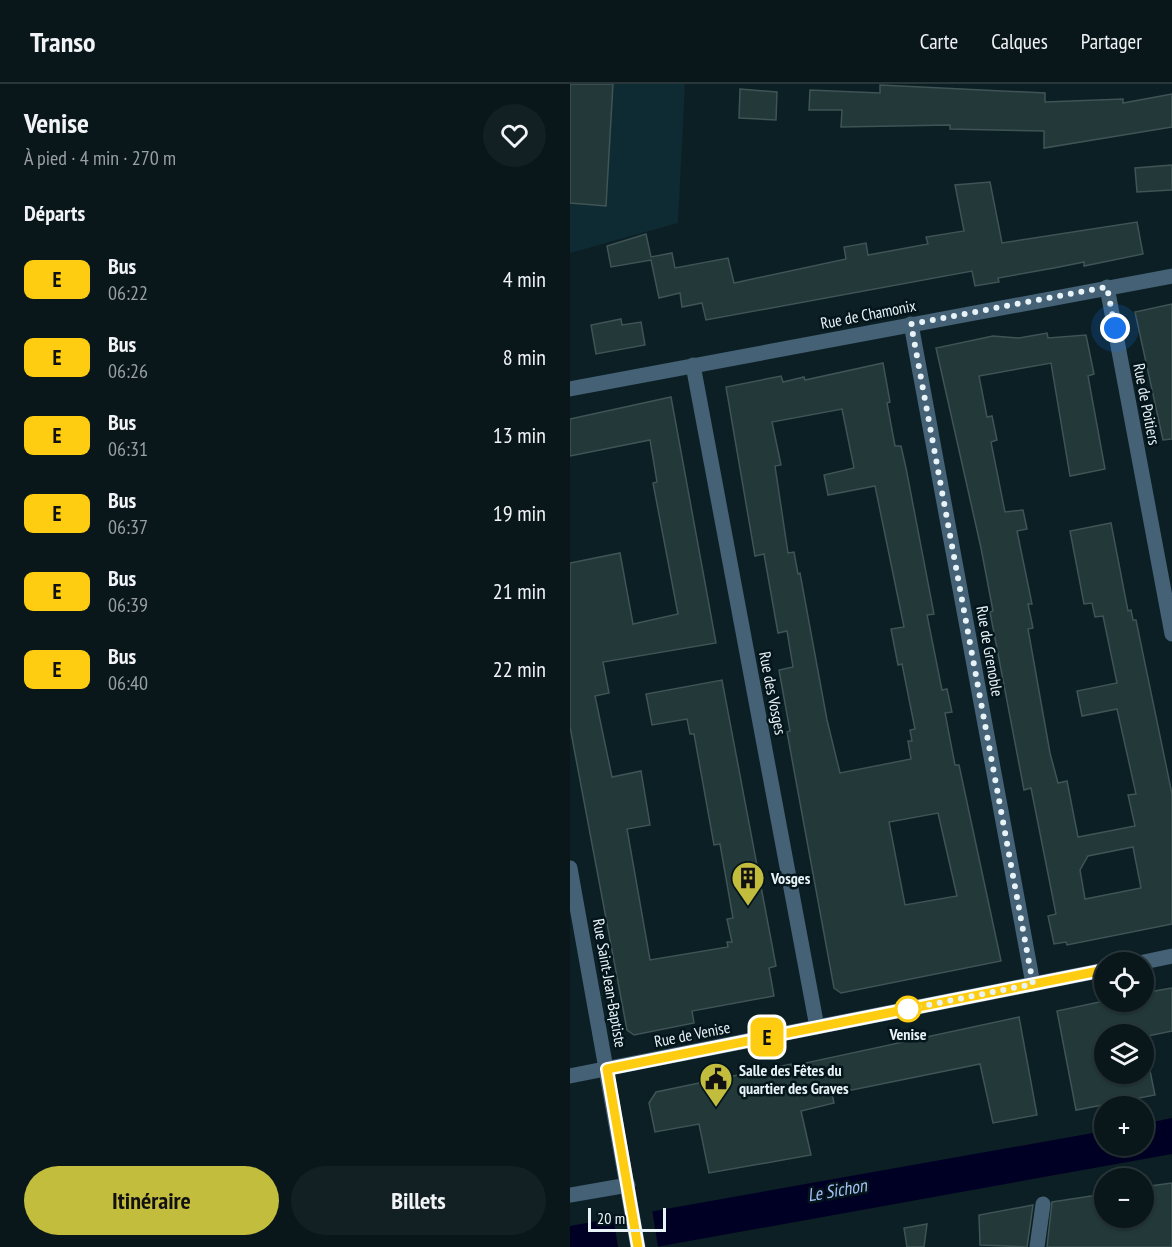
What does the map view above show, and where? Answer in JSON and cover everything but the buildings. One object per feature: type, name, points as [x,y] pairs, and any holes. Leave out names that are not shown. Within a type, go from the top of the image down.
[{"type":"street","name":"Rue de Chamonix","points":[[570,388],[1172,276]]},
{"type":"street","name":"Rue de Poitiers","points":[[1107,287],[1172,634]]},
{"type":"street","name":"Rue de Grenoble","points":[[911,324],[1033,984]]},
{"type":"street","name":"Rue des Vosges","points":[[693,365],[817,1027]]},
{"type":"street","name":"Rue Saint-Jean-Baptiste","points":[[570,868],[638,1247]]},
{"type":"street","points":[[1154,960],[1172,956]]},
{"type":"street","name":"Rue de Venise","points":[[570,1077],[1094,972]]},
{"type":"street","points":[[570,1195],[628,1185]]},
{"type":"street","points":[[1037,1247],[1043,1204]]},
{"type":"shaded area","points":[[570,84],[685,84],[678,223],[570,253]]},
{"type":"water","name":"Le Sichon","points":[[1172,1118],[1172,1154],[656,1247],[570,1247],[570,1226],[1094,1133],[1094,1156],[1154,1156],[1154,1122]]},
{"type":"pier","points":[[652,1209],[658,1247],[618,1247],[613,1216]]},
{"type":"bus line","name":"E","points":[[638,1247],[607,1069],[1094,972]]},
{"type":"place","name":"Vosges","points":[[748,907]]},
{"type":"place","name":"Venise","points":[[908,1009]]},
{"type":"place","name":"Salle des Fêtes du quartier des Graves","points":[[716,1108]]},
{"type":"route","points":[[908,1009],[1033,984],[911,324],[1107,287],[1115,328]]}]
